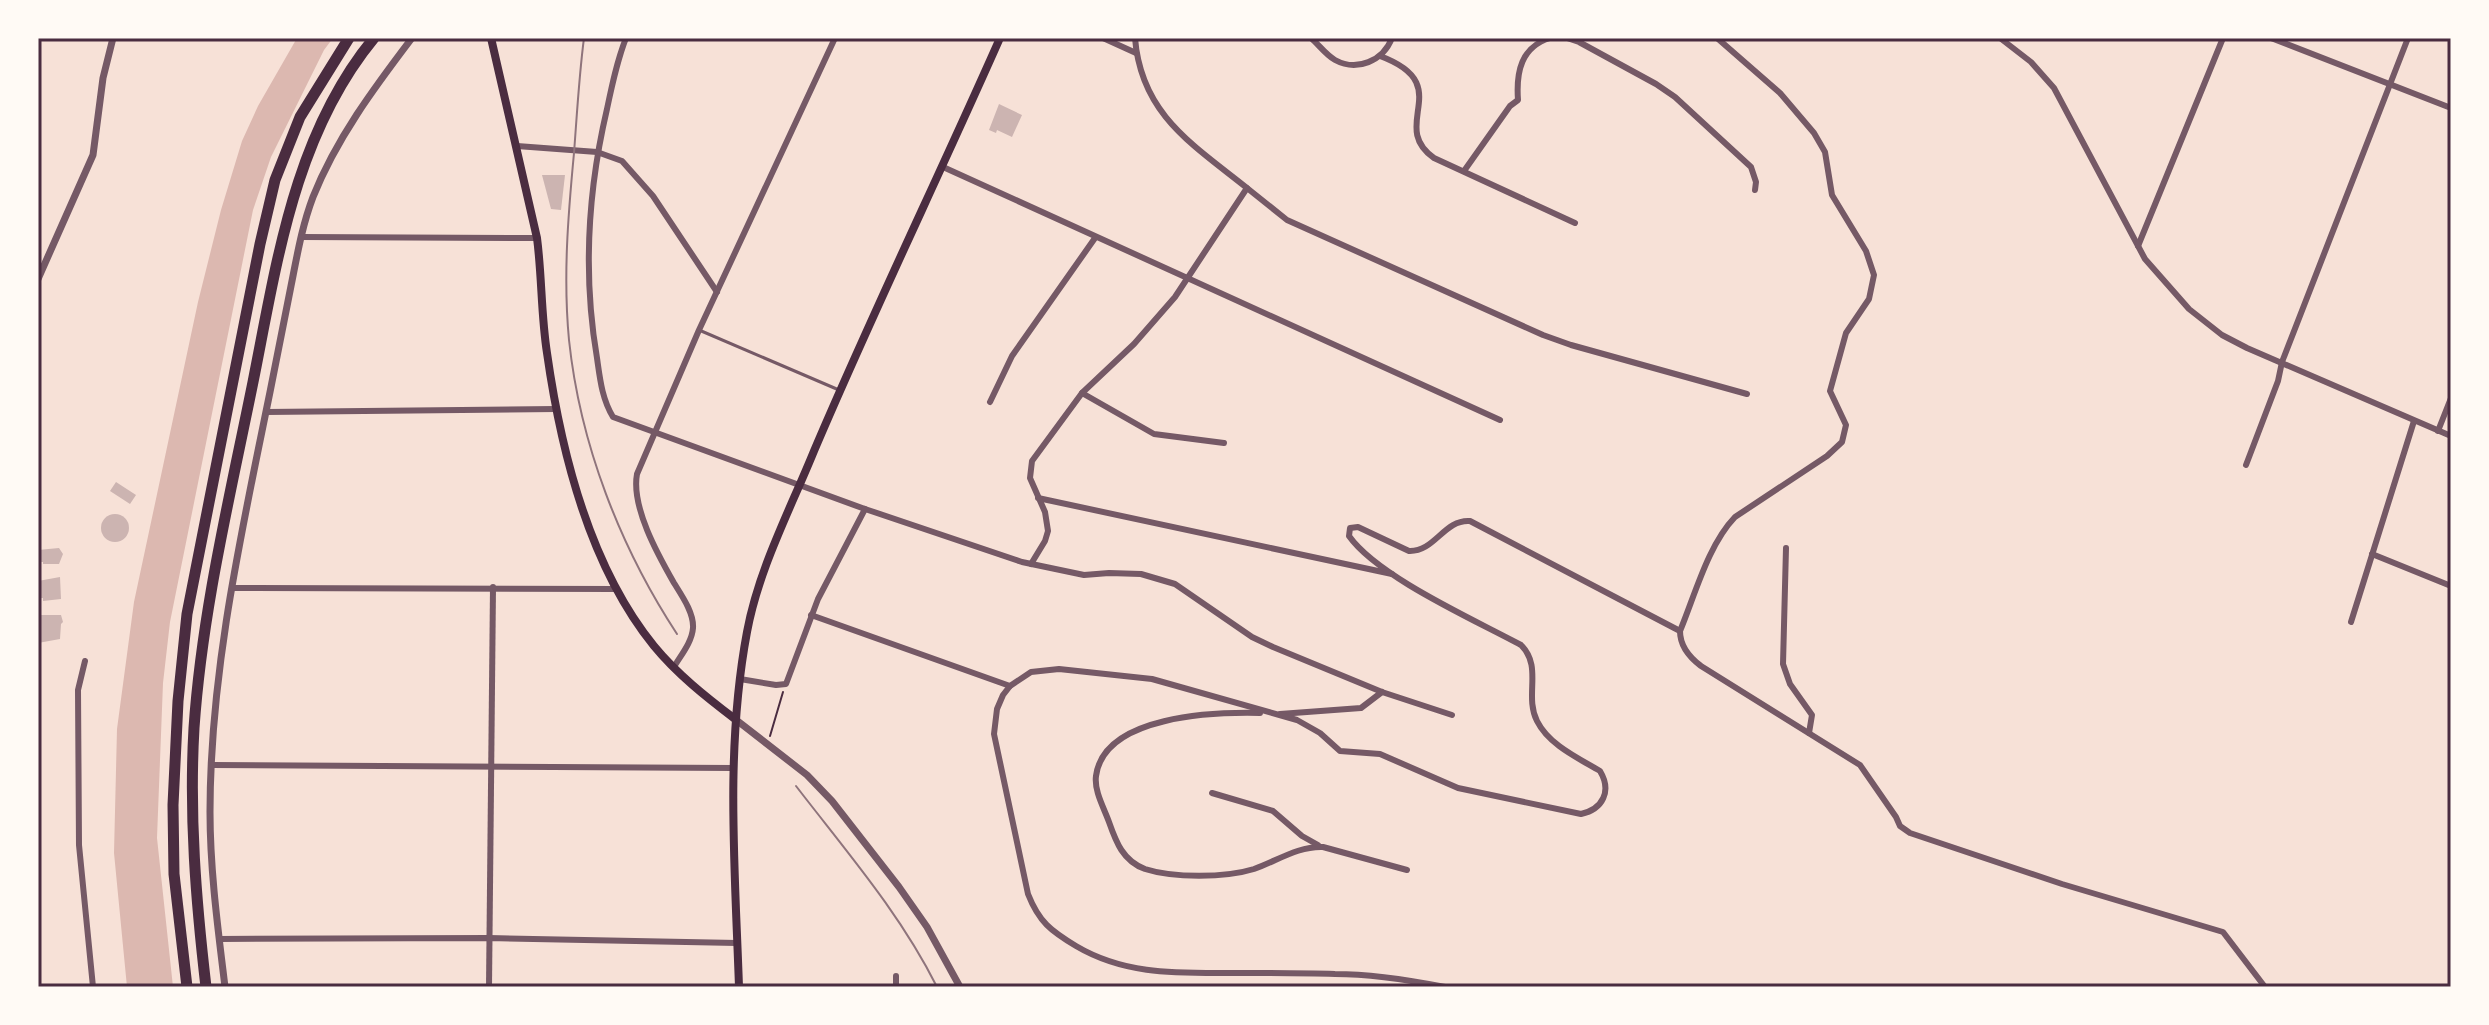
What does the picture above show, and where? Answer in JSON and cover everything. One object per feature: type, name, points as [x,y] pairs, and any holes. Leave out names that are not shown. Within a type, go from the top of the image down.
[{"type":"highway","points":[[187,987],[174,874],[173,805],[178,701],[187,614],[275,180],[300,117],[349,38]]},
{"type":"highway","points":[[206,987],[195,893],[192,787],[195,717],[209,601],[279,249],[295,188],[315,133],[345,79],[374,38]]},
{"type":"main road","points":[[491,38],[537,238],[546,349],[556,409],[585,516],[616,589],[647,637],[694,686],[735,719]]},
{"type":"main road","points":[[739,987],[733,768],[735,719],[748,629],[759,586],[839,390],[1000,38]]},
{"type":"street","points":[[38,279],[93,155],[103,78],[113,38]]},
{"type":"street","points":[[225,987],[210,813],[213,723],[232,588],[266,412],[301,237],[313,199],[360,109],[412,38]]},
{"type":"street","points":[[626,38],[597,152],[591,204],[594,343],[606,406],[613,417],[865,509],[1031,564],[1084,575],[1141,574],[1175,584],[1262,642],[1382,692],[1452,715]]},
{"type":"street","points":[[674,667],[690,639],[692,616],[664,566],[642,515],[635,484],[637,474],[699,330],[835,38]]},
{"type":"street","points":[[1103,38],[1136,53]]},
{"type":"street","points":[[1135,38],[1136,53],[1147,89],[1167,120],[1180,134],[1287,220],[1543,335],[1747,394]]},
{"type":"street","points":[[1311,38],[1329,56],[1348,65],[1368,63],[1380,56],[1392,38]]},
{"type":"street","points":[[1464,171],[1510,106],[1518,100],[1517,85],[1522,59],[1535,44],[1550,38]]},
{"type":"street","points":[[1567,38],[1644,77],[1675,97],[1751,167],[1755,190]]},
{"type":"street","points":[[1717,38],[1780,93],[1814,133],[1825,152],[1832,195],[1866,251],[1874,275],[1869,299],[1846,333],[1830,391],[1846,425],[1842,442],[1827,456],[1735,517],[1726,527],[1680,631],[1680,639],[1694,661],[1860,765],[1900,826],[1910,833],[2049,880],[2223,932],[2265,987]]},
{"type":"street","points":[[2000,38],[2037,68],[2054,88],[2145,259],[2173,293],[2203,322],[2247,348],[2451,436]]},
{"type":"street","points":[[2138,246],[2223,38]]},
{"type":"street","points":[[2271,38],[2451,108]]},
{"type":"street","points":[[2246,465],[2278,381],[2282,362],[2408,38]]},
{"type":"street","points":[[1380,56],[1407,68],[1414,75],[1420,100],[1417,141],[1423,151],[1575,223]]},
{"type":"street","points":[[517,146],[597,152],[622,161],[653,196],[717,292]]},
{"type":"street","points":[[943,167],[1500,420]]},
{"type":"street","points":[[1031,564],[1048,531],[1048,521],[1030,478],[1032,461],[1082,393],[1156,321],[1187,280],[1247,188]]},
{"type":"street","points":[[301,237],[537,238]]},
{"type":"street","points":[[990,402],[1012,356],[1095,238]]},
{"type":"street","points":[[1082,393],[1154,434],[1224,443]]},
{"type":"street","points":[[2438,431],[2451,398]]},
{"type":"street","points":[[266,412],[556,409]]},
{"type":"street","points":[[2351,622],[2414,421]]},
{"type":"street","points":[[1038,498],[1396,575]]},
{"type":"street","points":[[740,679],[786,684],[811,615],[865,509]]},
{"type":"street","points":[[1445,987],[1338,974],[1149,972],[1106,961],[1062,938],[1043,923],[1028,894],[997,749],[994,721],[1010,686],[1031,672],[1059,669],[1152,679],[1308,725],[1340,751],[1380,754],[1458,788],[1581,814],[1597,808],[1605,794],[1604,778],[1600,771],[1557,744],[1537,721],[1531,699],[1532,660],[1528,651],[1396,575],[1355,544],[1349,536],[1350,528],[1358,527],[1409,551],[1417,551],[1460,520],[1470,521],[1680,631]]},
{"type":"street","points":[[1786,548],[1783,664],[1790,684],[1812,715],[1809,733]]},
{"type":"street","points":[[2372,554],[2451,586]]},
{"type":"street","points":[[489,987],[493,587]]},
{"type":"street","points":[[232,588],[616,589]]},
{"type":"street","points":[[811,615],[1010,686]]},
{"type":"street","points":[[85,661],[78,690],[79,845],[93,987]]},
{"type":"street","points":[[1323,847],[1301,849],[1250,870],[1205,875],[1175,874],[1141,867],[1123,854],[1117,844],[1096,776],[1108,750],[1117,741],[1126,735],[1182,717],[1361,708],[1382,692]]},
{"type":"street","points":[[735,719],[807,775],[865,843],[927,927],[960,987]]},
{"type":"street","points":[[212,765],[733,768]]},
{"type":"street","points":[[1212,793],[1263,806],[1302,836],[1323,847],[1407,870]]},
{"type":"street","points":[[219,939],[489,938],[737,943]]},
{"type":"street","points":[[896,976],[896,987]]},
{"type":"lane","points":[[699,330],[839,390]]},
{"type":"path","points":[[769,744],[786,684]]},
{"type":"shaded area","points":[[297,38],[333,38],[324,50],[271,157],[253,210],[170,622],[163,683],[157,838],[173,987],[127,987],[114,853],[117,729],[134,602],[198,302],[221,210],[242,141]]},
{"type":"building","points":[[999,104],[1022,115],[1012,137],[989,130]]},
{"type":"building","points":[[542,175],[565,175],[561,210],[551,209]]},
{"type":"building","points":[[116,482],[136,495],[130,504],[110,491]]},
{"type":"building","points":[[115,514],[125,518],[129,528],[125,538],[115,542],[105,538],[101,528],[105,518]]},
{"type":"building","points":[[59,548],[63,554],[59,564],[38,562],[38,550]]},
{"type":"building","points":[[60,577],[61,599],[43,601],[43,598],[38,598],[38,581]]},
{"type":"building","points":[[41,615],[61,615],[60,639],[38,643],[38,618]]},
{"type":"tram line","points":[[584,38],[567,246],[567,316],[574,379],[582,418],[606,493],[638,566],[677,634]]},
{"type":"tram line","points":[[796,786],[889,908],[937,987]]}]
